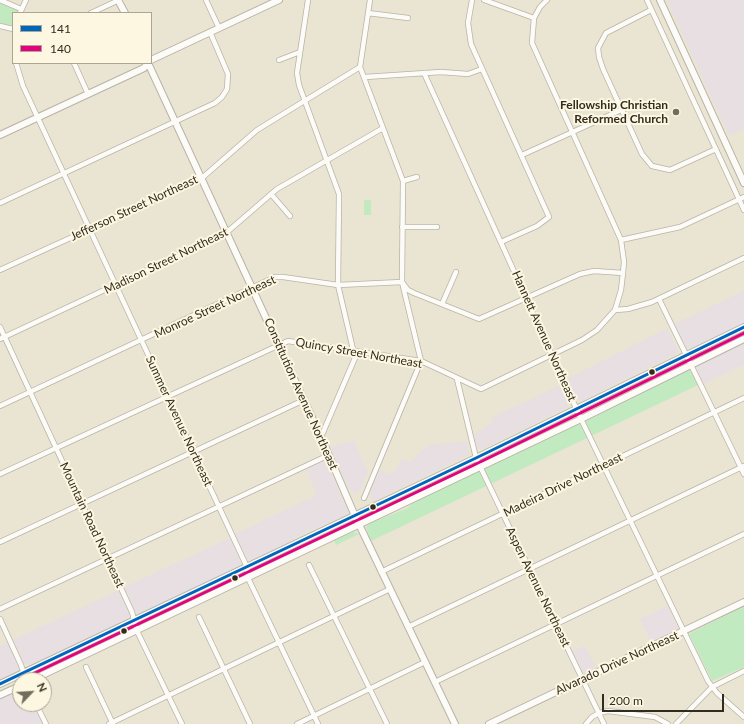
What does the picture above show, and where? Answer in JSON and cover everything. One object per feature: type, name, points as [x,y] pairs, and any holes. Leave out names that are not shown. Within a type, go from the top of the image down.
[{"type":"main road","points":[[118,0],[124,12]]},
{"type":"main road","points":[[660,0],[744,183]]},
{"type":"main road","points":[[152,60],[276,1]]},
{"type":"main road","points":[[0,135],[144,68],[147,64]]},
{"type":"main road","name":"Constitution Avenue Northeast","points":[[148,64],[304,400],[358,524],[455,724]]},
{"type":"main road","points":[[24,672],[355,516],[744,327]]},
{"type":"main road","points":[[49,672],[581,419],[744,339]]},
{"type":"main road","name":"Alvarado Drive Northeast","points":[[490,724],[744,602]]},
{"type":"main road","points":[[0,684],[12,678]]},
{"type":"main road","points":[[0,695],[12,690]]},
{"type":"street","points":[[0,0],[20,11],[26,0]]},
{"type":"street","points":[[93,12],[118,0]]},
{"type":"street","points":[[206,0],[219,28]]},
{"type":"street","points":[[308,0],[297,73],[299,85],[339,194],[338,285],[355,351],[355,360],[320,437]]},
{"type":"street","points":[[364,498],[421,361],[402,282],[403,181],[360,67],[370,0]]},
{"type":"street","points":[[472,0],[469,13],[469,34],[471,44],[549,217],[537,226],[501,242]]},
{"type":"street","points":[[484,0],[534,18]]},
{"type":"street","points":[[547,0],[540,7],[534,18],[532,43],[535,53],[571,133],[621,240],[624,262],[621,290],[615,310],[628,309],[659,299],[744,258]]},
{"type":"street","points":[[647,0],[716,149],[742,198],[744,210]]},
{"type":"street","points":[[651,10],[606,33],[598,48],[598,57],[622,110],[645,159],[652,166],[670,170],[678,168],[716,149]]},
{"type":"street","points":[[368,13],[408,18]]},
{"type":"street","points":[[0,26],[12,29]]},
{"type":"street","points":[[0,202],[215,103],[222,97],[227,89],[228,74],[210,32]]},
{"type":"street","points":[[279,60],[300,52]]},
{"type":"street","name":"Summer Avenue Northeast","points":[[16,64],[23,86],[219,508],[248,567],[248,578],[318,724]]},
{"type":"street","points":[[74,64],[88,94]]},
{"type":"street","name":"Jefferson Street Northeast","points":[[0,270],[202,178],[257,130],[360,67]]},
{"type":"street","points":[[365,77],[424,73],[468,74],[482,69]]},
{"type":"street","name":"Hannett Avenue Northeast","points":[[424,73],[581,419],[684,631],[712,687],[744,717]]},
{"type":"street","points":[[522,155],[622,110]]},
{"type":"street","name":"Madison Street Northeast","points":[[2,338],[116,286],[226,232],[271,194],[383,128]]},
{"type":"street","points":[[403,181],[417,177]]},
{"type":"street","points":[[271,194],[290,216]]},
{"type":"street","points":[[621,240],[680,227],[742,198]]},
{"type":"street","points":[[402,227],[437,227]]},
{"type":"street","points":[[402,282],[408,290],[414,293],[479,319],[580,274],[594,271],[623,273]]},
{"type":"street","points":[[442,304],[456,272]]},
{"type":"street","name":"Monroe Street Northeast","points":[[0,406],[275,277],[338,285],[402,282]]},
{"type":"street","points":[[659,299],[685,355],[691,364],[742,466],[744,474]]},
{"type":"street","name":"Quincy Street Northeast","points":[[0,474],[278,344],[292,340],[421,361],[457,379],[481,388],[587,336],[597,330],[615,310]]},
{"type":"street","name":"Mountain Road Northeast","points":[[0,327],[2,338],[30,392],[108,559],[136,620],[137,631],[182,724]]},
{"type":"street","name":"Aspen Avenue Northeast","points":[[457,379],[476,458],[604,724]]},
{"type":"street","name":"Madeira Drive Northeast","points":[[382,572],[744,398]]},
{"type":"street","points":[[0,542],[304,400]]},
{"type":"street","points":[[0,610],[329,455]]},
{"type":"street","points":[[408,627],[742,466]]},
{"type":"street","points":[[435,682],[744,534]]},
{"type":"street","points":[[309,565],[387,724]]},
{"type":"street","points":[[86,667],[112,723],[390,589]]},
{"type":"street","points":[[199,617],[250,724]]},
{"type":"street","points":[[0,619],[24,672]]},
{"type":"street","points":[[297,724],[425,662]]},
{"type":"street","points":[[676,724],[712,687],[744,670]]},
{"type":"street","points":[[586,724],[592,717],[599,713],[608,711],[655,717],[668,724]]},
{"type":"street","points":[[40,712],[46,724]]},
{"type":"shaded area","points":[[667,0],[744,0],[744,129],[729,136]]},
{"type":"shaded area","points":[[744,291],[744,323],[692,348],[686,349],[674,324]]},
{"type":"shaded area","points":[[667,328],[678,351],[676,354],[582,401],[577,400],[567,379]]},
{"type":"shaded area","points":[[744,342],[744,365],[704,384],[697,370],[699,365]]},
{"type":"shaded area","points":[[561,385],[569,402],[568,407],[483,449],[477,448],[474,435],[494,420],[492,417]]},
{"type":"shaded area","points":[[354,441],[368,472],[360,490],[356,494],[349,489],[329,447]]},
{"type":"shaded area","points":[[467,441],[469,455],[372,502],[370,492],[379,470],[393,475],[402,459],[410,462],[428,445]]},
{"type":"shaded area","points":[[323,461],[326,462],[347,509],[347,514],[319,528],[313,529],[297,537],[291,542],[252,560],[247,559],[235,534],[315,496],[316,493],[306,469]]},
{"type":"shaded area","points":[[230,538],[241,563],[238,567],[143,613],[135,612],[124,587]]},
{"type":"shaded area","points":[[119,590],[130,614],[127,620],[30,665],[24,663],[13,640]]},
{"type":"shaded area","points":[[668,606],[678,629],[651,643],[640,619]]},
{"type":"shaded area","points":[[8,642],[19,667],[16,672],[12,672],[12,674],[0,680],[0,646]]},
{"type":"shaded area","points":[[585,645],[596,669],[586,674],[583,673],[573,652]]},
{"type":"shaded area","points":[[12,693],[12,712],[37,712],[42,724],[0,724],[0,699]]},
{"type":"green space","points":[[0,3],[17,10],[17,12],[12,12],[12,26],[0,23]]},
{"type":"green space","points":[[364,200],[371,200],[371,215],[364,215]]},
{"type":"green space","points":[[689,370],[692,372],[698,385],[371,541],[366,527],[370,523],[408,508],[413,502]]},
{"type":"green space","points":[[353,532],[359,534],[336,545],[334,540]]},
{"type":"green space","points":[[744,606],[744,667],[712,681],[689,634]]},
{"type":"transit line","name":"141","points":[[0,684],[476,458],[744,327]]},
{"type":"transit line","name":"140","points":[[37,672],[478,463],[744,333]]},
{"type":"place","name":"Fellowship Christian Reformed Church","points":[[676,112]]}]
